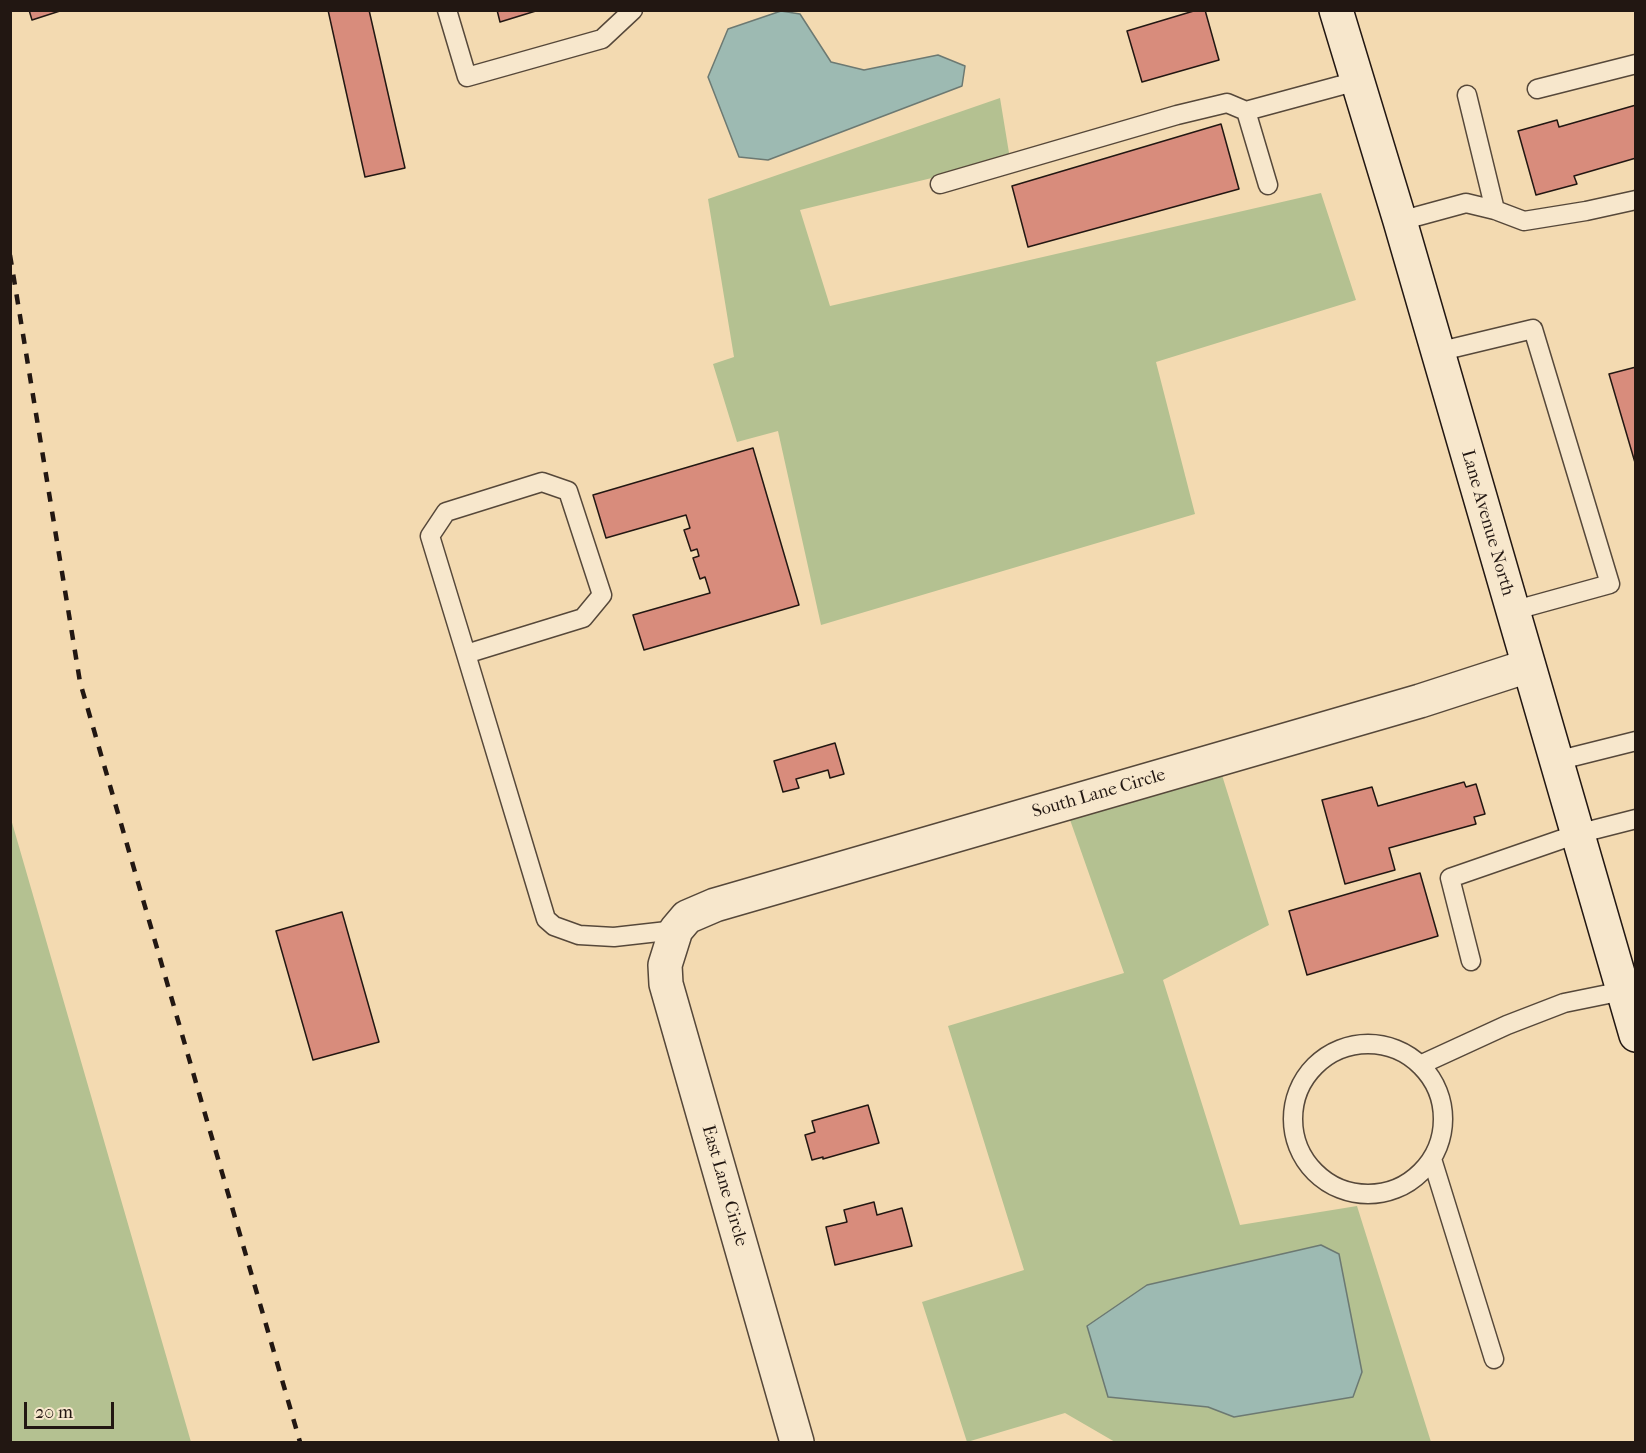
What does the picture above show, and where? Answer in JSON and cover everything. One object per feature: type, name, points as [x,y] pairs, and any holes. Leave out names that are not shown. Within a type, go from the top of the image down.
[{"type":"street","name":"Lane Avenue North","points":[[1336,10],[1400,221],[1635,1035]]},
{"type":"street","name":"South Lane Circle","points":[[676,930],[687,917],[715,905],[1420,701],[1528,666]]},
{"type":"street","name":"East Lane Circle","points":[[676,930],[665,964],[666,984],[797,1443]]},
{"type":"lane","points":[[447,10],[467,77],[602,39],[633,10]]},
{"type":"lane","points":[[1537,89],[1635,64]]},
{"type":"lane","points":[[940,184],[1217,105],[1227,103],[1246,111],[1357,81]]},
{"type":"lane","points":[[1467,95],[1496,210]]},
{"type":"lane","points":[[1246,111],[1268,185]]},
{"type":"lane","points":[[1400,221],[1466,202],[1524,221],[1635,200]]},
{"type":"lane","points":[[1437,352],[1533,329],[1610,584],[1512,611]]},
{"type":"lane","points":[[466,654],[583,618],[602,596],[568,491],[542,482],[446,512],[430,536],[546,919],[554,926],[579,935],[614,937],[676,930]]},
{"type":"lane","points":[[1556,761],[1635,741]]},
{"type":"lane","points":[[1471,961],[1450,878],[1577,834],[1635,819]]},
{"type":"lane","points":[[1420,1065],[1507,1025],[1564,1003],[1623,991]]},
{"type":"lane","points":[[1377,1044],[1400,1051],[1420,1065],[1436,1085],[1444,1109],[1442,1135],[1432,1159],[1416,1178],[1394,1190],[1369,1195],[1343,1191],[1321,1178],[1304,1159],[1295,1137],[1293,1113],[1299,1090],[1311,1069],[1330,1054],[1353,1045],[1377,1044]]},
{"type":"lane","points":[[1432,1159],[1494,1359]]},
{"type":"green space","points":[[1000,98],[1010,159],[800,210],[830,306],[1321,193],[1356,300],[1156,362],[1195,514],[821,625],[778,431],[737,442],[713,364],[734,357],[708,199]]},
{"type":"green space","points":[[1221,772],[1269,925],[1163,980],[1240,1225],[1357,1206],[1431,1442],[1115,1442],[1065,1413],[967,1442],[922,1302],[1024,1270],[948,1026],[1124,973],[1069,817]],"holes":[[[1320,1245],[1339,1254],[1362,1372],[1234,1417],[1208,1407],[1108,1397]]]},
{"type":"green space","points":[[11,819],[191,1442],[11,1442]]},
{"type":"water","points":[[781,11],[800,14],[831,62],[864,70],[938,55],[965,66],[962,86],[768,160],[739,157],[708,77],[728,29]]},
{"type":"water","points":[[1321,1245],[1339,1254],[1362,1372],[1353,1397],[1234,1417],[1208,1407],[1108,1397],[1087,1326],[1147,1285]]},
{"type":"building","points":[[29,10],[63,10],[32,20]]},
{"type":"building","points":[[328,10],[369,10],[405,168],[365,177]]},
{"type":"building","points":[[497,10],[539,10],[500,22]]},
{"type":"building","points":[[1197,10],[1205,10],[1219,60],[1142,82],[1127,31]]},
{"type":"building","points":[[1636,105],[1636,158],[1574,176],[1577,184],[1536,195],[1518,131],[1557,120],[1559,127]]},
{"type":"building","points":[[1221,124],[1239,189],[1028,247],[1012,186]]},
{"type":"building","points":[[1636,367],[1636,466],[1609,374]]},
{"type":"building","points":[[753,448],[799,605],[644,650],[633,615],[710,593],[705,577],[700,579],[693,558],[699,556],[697,549],[691,551],[684,530],[690,528],[686,515],[606,538],[593,495]]},
{"type":"building","points":[[835,743],[844,774],[830,778],[828,770],[796,779],[799,788],[783,792],[774,761]]},
{"type":"building","points":[[1464,782],[1466,787],[1476,784],[1485,814],[1474,817],[1476,824],[1389,848],[1395,870],[1345,884],[1322,800],[1372,787],[1378,806]]},
{"type":"building","points":[[1420,873],[1438,936],[1307,975],[1289,911]]},
{"type":"building","points":[[342,912],[379,1042],[313,1060],[276,931]]},
{"type":"building","points":[[868,1105],[879,1143],[812,1160],[805,1135],[815,1132],[812,1121]]},
{"type":"building","points":[[874,1202],[877,1215],[902,1208],[912,1246],[835,1265],[826,1227],[847,1222],[844,1210]]},
{"type":"railway","points":[[10,255],[80,682],[300,1442]]}]
